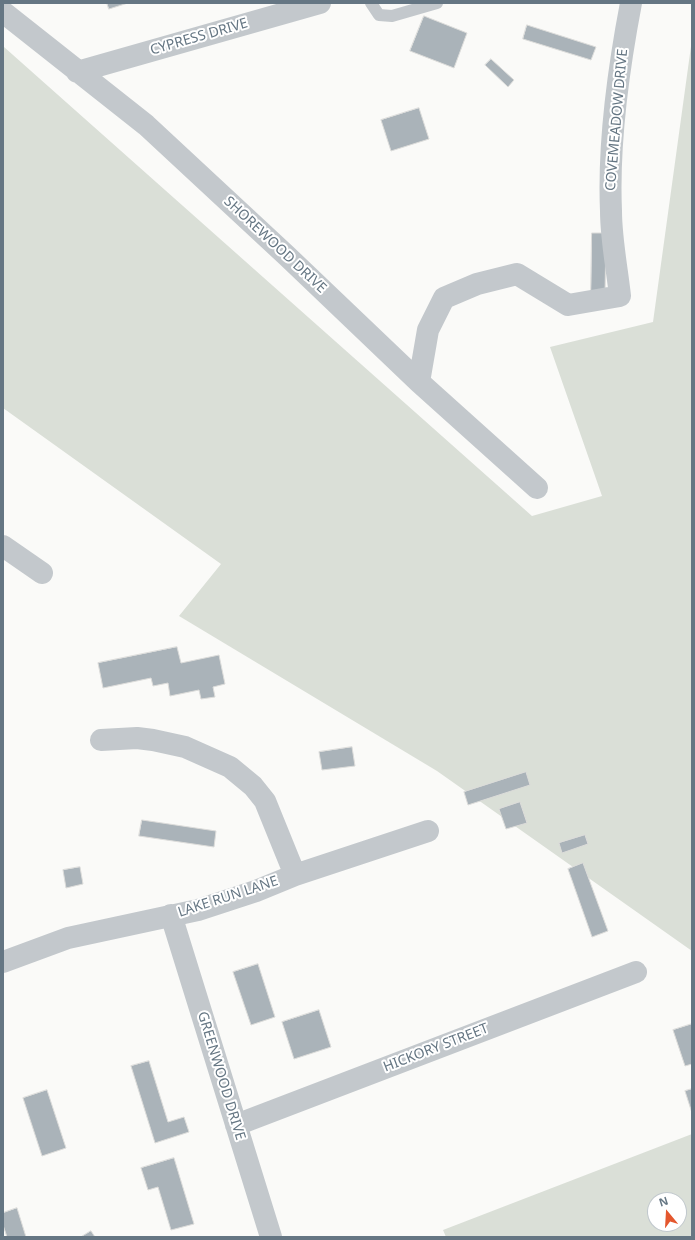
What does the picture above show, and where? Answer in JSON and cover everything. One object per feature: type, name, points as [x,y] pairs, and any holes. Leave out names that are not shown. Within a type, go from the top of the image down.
[{"type":"street","name":"CYPRESS DRIVE","points":[[77,72],[320,3]]},
{"type":"street","name":"COVEMEADOW DRIVE","points":[[419,382],[428,330],[444,298],[477,284],[517,274],[568,305],[620,296],[610,213],[610,168],[621,57],[631,3]]},
{"type":"street","name":"SHOREWOOD DRIVE","points":[[3,12],[146,125],[288,256],[419,382],[537,488]]},
{"type":"street","points":[[3,546],[42,573]]},
{"type":"street","points":[[100,740],[137,738],[153,740],[185,747],[230,767],[254,786],[265,801],[295,875]]},
{"type":"street","name":"LAKE RUN LANE","points":[[3,962],[68,938],[198,910],[256,891],[295,875],[428,831]]},
{"type":"street","name":"GREENWOOD DRIVE","points":[[171,915],[271,1237]]},
{"type":"street","name":"HICKORY STREET","points":[[236,1125],[636,972]]},
{"type":"lane","points":[[371,3],[379,15],[392,16],[437,3]]},
{"type":"shaded area","points":[[692,39],[692,951],[437,771],[179,616],[221,564],[3,408],[3,48],[4,47],[532,516],[602,496],[550,347],[653,322]]},
{"type":"shaded area","points":[[692,1134],[692,1237],[446,1237],[443,1230]]},
{"type":"building","points":[[107,3],[128,3],[109,9]]},
{"type":"building","points":[[424,16],[467,33],[454,68],[410,51]]},
{"type":"building","points":[[527,25],[596,47],[591,60],[523,39]]},
{"type":"building","points":[[491,59],[514,80],[508,87],[485,65]]},
{"type":"building","points":[[419,108],[429,139],[391,151],[381,120]]},
{"type":"building","points":[[592,233],[606,233],[605,293],[591,293]]},
{"type":"building","points":[[177,647],[181,663],[219,655],[225,684],[213,687],[215,697],[201,699],[199,690],[170,696],[168,683],[153,686],[151,678],[103,688],[98,663]]},
{"type":"building","points":[[352,747],[355,766],[322,770],[319,752]]},
{"type":"building","points":[[526,772],[530,785],[468,805],[464,792]]},
{"type":"building","points":[[520,802],[527,823],[506,829],[499,809]]},
{"type":"building","points":[[142,820],[216,831],[214,847],[139,836]]},
{"type":"building","points":[[585,835],[588,844],[562,853],[559,843]]},
{"type":"building","points":[[583,863],[608,931],[592,937],[568,869]]},
{"type":"building","points":[[80,867],[83,884],[66,888],[63,870]]},
{"type":"building","points":[[258,964],[275,1017],[251,1025],[233,972]]},
{"type":"building","points":[[319,1010],[331,1047],[294,1059],[282,1022]]},
{"type":"building","points":[[692,1024],[692,1064],[685,1066],[673,1030]]},
{"type":"building","points":[[149,1061],[168,1122],[184,1117],[189,1132],[155,1143],[131,1066]]},
{"type":"building","points":[[692,1089],[692,1113],[685,1091]]},
{"type":"building","points":[[47,1090],[66,1148],[42,1156],[23,1098]]},
{"type":"building","points":[[174,1158],[194,1224],[171,1230],[158,1187],[148,1190],[141,1168]]},
{"type":"building","points":[[17,1208],[26,1237],[7,1237],[3,1225],[3,1213]]},
{"type":"building","points":[[91,1231],[95,1237],[81,1237]]}]
